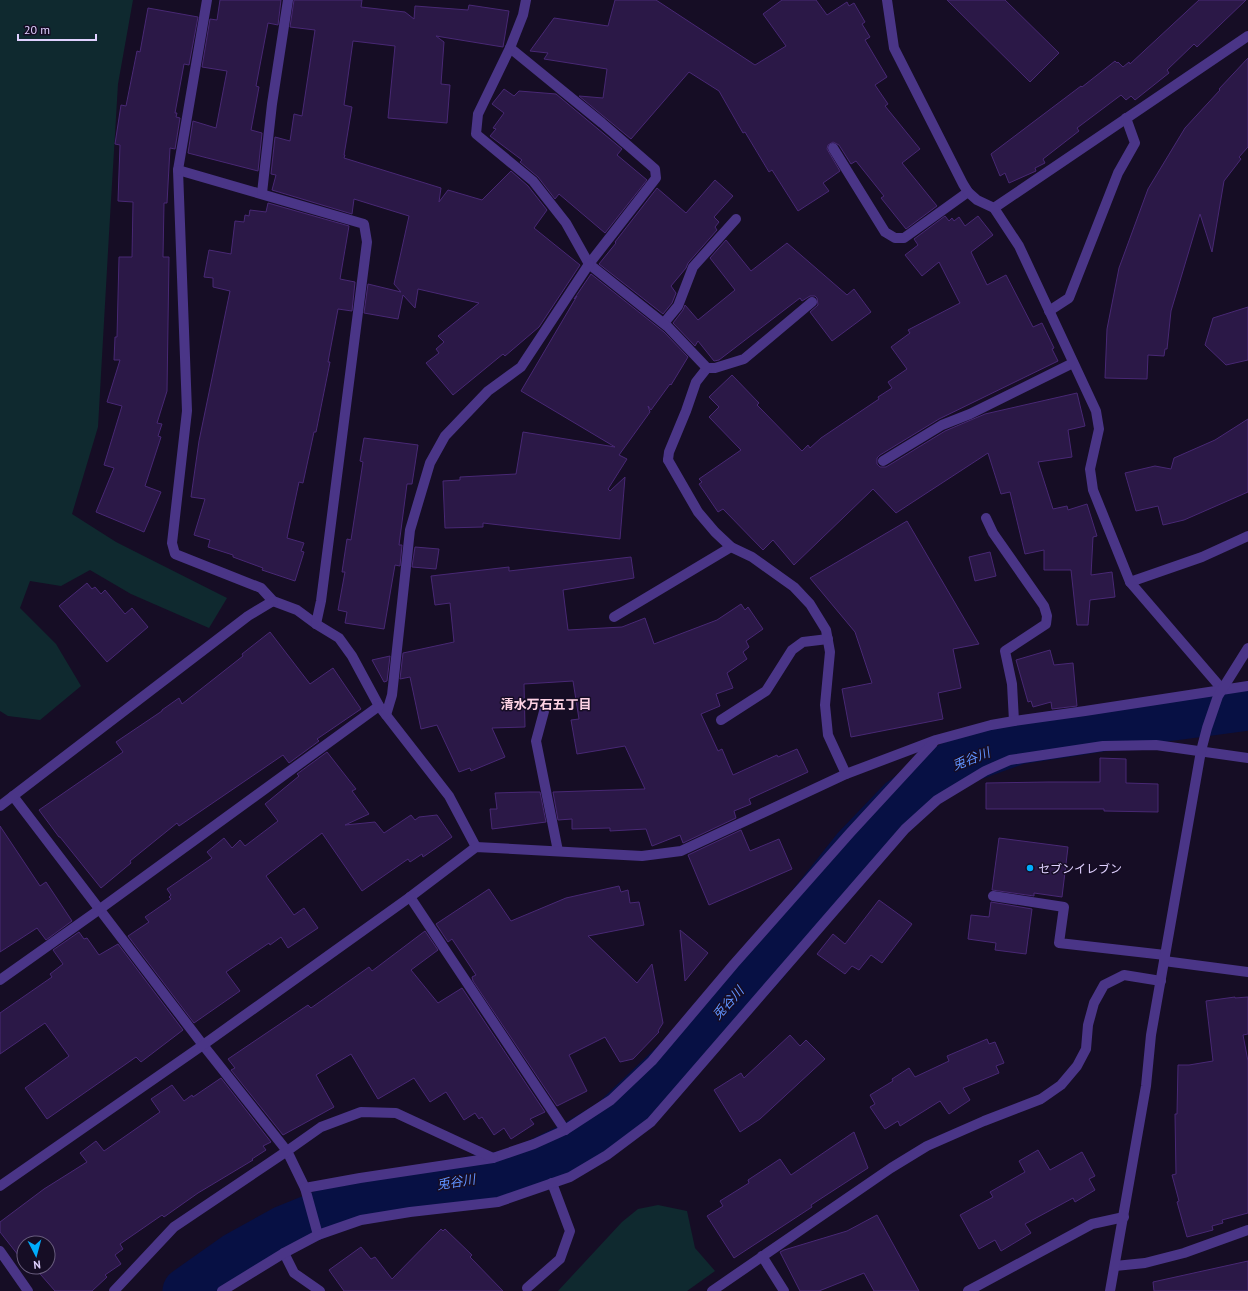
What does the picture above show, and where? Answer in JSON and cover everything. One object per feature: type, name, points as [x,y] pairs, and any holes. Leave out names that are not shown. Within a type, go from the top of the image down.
[{"type":"street","points":[[207,0],[178,170],[187,411],[172,543],[175,554],[261,588],[273,601],[297,610],[339,638],[352,656],[379,706],[449,796],[476,847]]},
{"type":"street","points":[[262,193],[272,104],[288,0]]},
{"type":"street","points":[[526,0],[523,15],[510,48],[478,114],[476,134],[533,181],[566,223],[589,264],[664,323],[689,347],[707,368],[715,368],[744,359],[812,302]]},
{"type":"street","points":[[887,0],[894,48],[960,178],[968,192],[977,200],[994,208],[1018,246],[1096,411],[1099,429],[1090,470],[1093,490],[1130,582],[1220,693]]},
{"type":"street","points":[[994,208],[1248,36]]},
{"type":"street","points":[[386,715],[392,695],[410,530],[430,464],[445,436],[488,391],[521,367],[589,264],[656,178],[655,169],[602,123],[510,48]]},
{"type":"street","points":[[1049,311],[1069,298],[1118,173],[1135,143],[1126,118]]},
{"type":"street","points":[[833,148],[885,232],[895,238],[904,238],[968,192]]},
{"type":"street","points":[[178,170],[262,193],[364,224],[367,242],[321,601],[316,624]]},
{"type":"street","points":[[664,323],[678,306],[693,267],[736,219]]},
{"type":"street","points":[[883,461],[942,425],[970,414],[1073,362]]},
{"type":"street","points":[[707,368],[696,382],[669,452],[668,460],[698,512],[715,532],[731,547],[752,557],[794,587],[810,604],[826,630],[830,652],[825,705],[828,734],[846,774]]},
{"type":"street","points":[[986,518],[993,533],[1044,606],[1047,616],[1046,624],[1006,651],[1012,684],[1014,721]]},
{"type":"street","points":[[1130,582],[1202,557],[1248,536]]},
{"type":"street","points":[[614,617],[731,547]]},
{"type":"street","points":[[0,806],[248,616],[273,601]]},
{"type":"street","points":[[721,720],[766,691],[792,650],[803,642],[828,639]]},
{"type":"street","points":[[1110,1291],[1146,1086],[1151,1035],[1201,751],[1207,728],[1220,693],[1248,648]]},
{"type":"street","points":[[0,1186],[410,897],[476,847],[642,856],[682,851],[846,774],[936,740],[990,725],[1220,693],[1248,686]]},
{"type":"street","points":[[546,704],[536,741],[558,851]]},
{"type":"street","points":[[0,980],[379,706]]},
{"type":"street","points":[[305,1188],[360,1178],[493,1158],[534,1144],[565,1130],[611,1100],[652,1061],[734,964],[850,833],[936,740]]},
{"type":"street","points":[[222,1291],[284,1253],[316,1230],[361,1220],[410,1212],[498,1202],[570,1177],[607,1155],[651,1122],[905,829],[937,800],[985,771],[1010,760],[1103,746],[1156,745],[1248,758]]},
{"type":"street","points":[[13,796],[287,1151],[305,1188],[316,1230]]},
{"type":"street","points":[[993,896],[1064,907],[1059,943],[1165,958],[1248,972]]},
{"type":"street","points":[[410,897],[565,1130]]},
{"type":"street","points":[[712,1291],[891,1168],[926,1146],[1042,1098],[1061,1085],[1076,1066],[1086,1049],[1088,1025],[1094,1003],[1104,985],[1124,976],[1161,981]]},
{"type":"street","points":[[114,1291],[174,1227],[321,1127],[361,1112],[396,1113],[493,1158]]},
{"type":"street","points":[[527,1288],[560,1259],[570,1231],[552,1183]]},
{"type":"street","points":[[968,1291],[1092,1224],[1124,1217]]},
{"type":"street","points":[[1115,1266],[1146,1263],[1184,1253],[1248,1230]]},
{"type":"street","points":[[0,1251],[28,1291]]},
{"type":"street","points":[[284,1253],[294,1273],[320,1291]]},
{"type":"street","points":[[762,1256],[784,1291]]},
{"type":"green space","points":[[0,0],[133,0],[118,84],[98,427],[72,514],[116,542],[227,598],[209,628],[131,594],[90,570],[61,586],[30,581],[20,608],[56,644],[81,686],[40,720],[8,716],[0,711]]},
{"type":"green space","points":[[658,1205],[687,1211],[695,1248],[715,1271],[687,1291],[558,1291],[622,1222],[638,1209]]},
{"type":"building","points":[[220,0],[281,0],[278,25],[268,23],[256,86],[259,87],[251,130],[262,133],[258,171],[188,153],[193,121],[216,128],[227,71],[202,67],[210,19],[217,20]]},
{"type":"building","points":[[294,0],[362,0],[361,7],[405,12],[414,19],[415,6],[468,10],[469,5],[509,11],[503,47],[436,36],[444,42],[441,84],[450,85],[447,123],[388,118],[395,46],[353,41],[344,105],[352,107],[344,158],[441,188],[439,202],[448,190],[482,200],[511,171],[528,186],[547,210],[534,228],[580,265],[539,327],[505,356],[503,354],[453,395],[426,363],[439,353],[436,349],[444,342],[438,336],[479,303],[418,289],[415,308],[403,295],[398,319],[364,313],[368,284],[401,292],[394,284],[409,216],[354,199],[352,214],[272,190],[276,175],[271,174],[275,137],[290,141],[294,114],[302,116],[315,30],[290,27]]},
{"type":"building","points":[[615,0],[656,0],[755,65],[786,46],[763,14],[782,0],[816,0],[827,15],[847,2],[849,6],[854,3],[865,22],[862,24],[870,37],[865,40],[887,77],[875,85],[888,104],[885,106],[920,149],[902,163],[937,206],[906,229],[881,198],[884,196],[856,161],[851,164],[839,145],[833,142],[828,145],[827,149],[840,171],[823,183],[829,191],[798,211],[772,170],[769,172],[745,132],[743,133],[719,91],[689,72],[631,139],[579,96],[603,98],[607,69],[544,59],[548,53],[530,51],[554,18],[608,26]]},
{"type":"building","points":[[947,0],[1005,0],[1059,53],[1030,82]]},
{"type":"building","points":[[1199,0],[1246,0],[1197,47],[1194,44],[1167,70],[1169,73],[1135,100],[1131,96],[1126,100],[1121,95],[1077,128],[1079,131],[1043,159],[1045,163],[1035,168],[1036,171],[1009,183],[1005,173],[1000,176],[991,154],[1115,61],[1123,67],[1129,62],[1130,64]]},
{"type":"building","points":[[148,8],[198,17],[189,65],[184,64],[175,113],[177,113],[176,117],[180,118],[175,149],[170,148],[167,203],[164,203],[163,257],[169,257],[167,391],[157,423],[162,424],[158,436],[161,437],[145,486],[161,492],[144,532],[96,512],[114,468],[104,465],[122,406],[107,402],[120,360],[114,360],[115,337],[117,337],[119,257],[132,257],[133,202],[118,201],[120,145],[115,144],[121,105],[126,106],[137,51],[140,52]]},
{"type":"building","points":[[1248,58],[1248,147],[1239,157],[1241,159],[1224,181],[1212,252],[1200,214],[1171,311],[1167,349],[1165,349],[1164,356],[1148,355],[1147,379],[1105,378],[1107,329],[1119,268],[1148,189],[1185,128]]},
{"type":"building","points":[[504,89],[514,96],[519,91],[556,94],[622,149],[617,155],[647,180],[605,233],[559,194],[555,199],[538,177],[520,162],[522,160],[490,136],[496,129],[493,128],[504,113],[492,104]]},
{"type":"building","points":[[715,180],[733,196],[714,217],[719,222],[715,227],[717,230],[688,263],[686,268],[671,286],[676,293],[672,303],[663,314],[599,264],[657,188],[686,213]]},
{"type":"building","points":[[268,203],[349,226],[340,279],[355,282],[352,311],[338,309],[328,362],[330,362],[316,432],[314,432],[303,483],[299,482],[287,538],[304,543],[301,551],[304,552],[295,581],[262,570],[263,568],[233,557],[233,555],[208,547],[210,540],[194,535],[205,499],[191,497],[199,441],[230,291],[213,287],[213,278],[204,277],[209,250],[231,254],[235,221],[244,222],[245,215],[249,216],[250,210],[266,212]]},
{"type":"building","points":[[945,216],[949,221],[952,218],[954,221],[959,217],[965,226],[978,216],[993,235],[971,252],[987,285],[1006,275],[1033,327],[1042,323],[1054,348],[1052,349],[1058,361],[939,419],[880,455],[877,458],[877,464],[880,467],[886,467],[945,431],[985,414],[1077,393],[1085,426],[1068,430],[1072,457],[1038,462],[1053,509],[1067,506],[1068,510],[1087,504],[1097,536],[1093,537],[1091,575],[1112,572],[1115,597],[1090,600],[1088,625],[1077,625],[1071,570],[1044,570],[1044,550],[1025,554],[1010,492],[1001,494],[988,453],[896,513],[873,489],[794,565],[773,540],[763,550],[723,509],[718,512],[699,484],[702,482],[699,479],[741,450],[709,417],[719,407],[709,397],[732,375],[759,403],[757,405],[802,451],[808,445],[810,448],[821,438],[879,399],[878,397],[892,388],[888,382],[907,369],[891,347],[910,333],[908,330],[960,303],[939,262],[922,276],[905,255],[918,245],[914,239]]},
{"type":"building","points":[[726,240],[751,271],[787,243],[847,295],[854,289],[871,312],[832,341],[810,312],[818,305],[817,298],[815,296],[810,296],[802,301],[800,298],[719,360],[714,361],[698,341],[695,346],[673,323],[685,305],[698,320],[735,290],[710,258]]},
{"type":"building","points":[[591,274],[664,332],[688,357],[671,385],[670,384],[651,410],[648,406],[650,412],[619,455],[627,459],[608,489],[610,491],[625,477],[620,539],[483,523],[483,527],[445,528],[443,481],[460,480],[460,477],[516,474],[523,432],[615,447],[521,391],[577,296],[574,299]]},
{"type":"building","points":[[1248,307],[1248,360],[1226,365],[1205,345],[1213,318]]},
{"type":"building","points":[[1248,419],[1248,492],[1184,520],[1163,525],[1158,506],[1136,511],[1125,473],[1155,466],[1171,469],[1174,458],[1215,440]]},
{"type":"building","points":[[364,438],[418,445],[412,484],[407,484],[399,545],[402,545],[400,566],[395,565],[384,629],[345,623],[347,612],[338,610],[345,572],[342,572],[347,539],[351,540],[363,462],[360,461]]},
{"type":"building","points":[[907,521],[979,644],[953,649],[961,688],[938,693],[943,719],[851,737],[842,689],[872,683],[855,632],[810,578]]},
{"type":"building","points":[[415,547],[439,549],[436,569],[412,567]]},
{"type":"building","points":[[990,552],[996,576],[975,581],[969,557]]},
{"type":"building","points":[[631,557],[634,578],[563,590],[568,630],[622,627],[645,618],[654,644],[717,620],[741,604],[745,610],[748,607],[763,629],[746,641],[749,647],[743,652],[747,659],[727,673],[733,688],[716,694],[720,706],[701,714],[718,751],[722,749],[733,775],[777,755],[778,757],[797,749],[808,772],[749,799],[751,804],[734,811],[736,818],[683,843],[680,835],[652,846],[646,829],[610,831],[610,828],[572,829],[572,819],[558,820],[553,792],[645,789],[625,746],[577,754],[571,720],[579,719],[573,681],[524,684],[525,727],[492,728],[505,757],[471,771],[470,768],[459,772],[437,725],[421,729],[410,677],[400,679],[403,653],[454,642],[450,603],[435,605],[431,576],[509,567],[509,571]]},
{"type":"building","points":[[87,583],[92,589],[95,587],[101,594],[105,590],[125,614],[132,608],[148,627],[107,662],[59,606]]},
{"type":"building","points":[[270,632],[310,684],[333,668],[361,709],[317,739],[319,741],[289,763],[283,755],[179,826],[177,823],[130,861],[131,863],[101,888],[39,810],[123,752],[116,742],[179,698],[182,704],[243,656],[242,654]]},
{"type":"building","points":[[1050,650],[1054,665],[1073,663],[1077,706],[1052,709],[1051,702],[1033,707],[1031,701],[1028,702],[1016,660]]},
{"type":"building","points":[[390,656],[387,681],[384,682],[372,660]]},
{"type":"building","points":[[327,752],[356,789],[352,791],[369,814],[345,825],[375,822],[384,833],[411,815],[415,820],[419,817],[437,815],[452,837],[423,857],[422,854],[410,862],[408,859],[362,891],[322,833],[266,876],[294,915],[304,908],[318,928],[288,948],[281,937],[270,945],[269,943],[226,972],[240,991],[194,1023],[128,936],[149,922],[145,917],[171,899],[169,897],[171,895],[167,889],[212,858],[207,852],[224,838],[232,848],[240,840],[245,846],[278,821],[265,804],[299,776],[297,774]]},
{"type":"building","points":[[1100,758],[1126,759],[1126,783],[1158,784],[1158,812],[1104,811],[1104,809],[986,809],[986,783],[1100,782]]},
{"type":"building","points":[[540,792],[546,822],[492,829],[490,809],[497,809],[495,793]]},
{"type":"building","points":[[0,826],[40,886],[46,882],[72,921],[46,940],[37,928],[0,952]]},
{"type":"building","points":[[741,830],[750,851],[779,839],[792,869],[709,905],[688,855]]},
{"type":"building","name":"セブンイレブン","points":[[999,838],[1068,847],[1062,897],[1034,893],[1034,896],[992,890]]},
{"type":"building","points":[[619,886],[621,892],[628,890],[630,903],[639,902],[644,925],[588,936],[637,983],[652,964],[663,1023],[658,1031],[659,1032],[633,1059],[620,1062],[605,1037],[569,1055],[587,1091],[557,1106],[473,981],[472,977],[476,975],[452,939],[448,942],[436,924],[489,889],[511,921],[566,898]]},
{"type":"building","points":[[879,900],[912,924],[882,963],[871,955],[859,970],[852,966],[845,974],[817,954],[833,934],[845,944]]},
{"type":"building","points":[[991,902],[1032,909],[1026,954],[995,950],[996,943],[968,939],[971,915],[989,917]]},
{"type":"building","points":[[680,930],[708,953],[685,981]]},
{"type":"building","points":[[425,931],[438,950],[411,970],[438,1003],[462,988],[545,1112],[530,1119],[534,1124],[511,1139],[504,1128],[494,1135],[482,1117],[479,1119],[475,1113],[464,1120],[446,1092],[430,1102],[414,1078],[378,1099],[351,1054],[316,1075],[334,1107],[283,1135],[231,1070],[235,1068],[228,1059],[308,1005],[311,1008],[369,967],[372,971]]},
{"type":"building","points":[[79,932],[84,939],[87,938],[99,955],[118,944],[183,1030],[141,1062],[136,1057],[47,1119],[25,1088],[69,1056],[45,1023],[0,1054],[0,1013],[52,977],[50,974],[63,964],[53,950]]},
{"type":"building","points":[[1235,997],[1248,997],[1248,1034],[1243,1035],[1248,1061],[1248,1213],[1222,1220],[1223,1223],[1212,1226],[1213,1230],[1187,1237],[1177,1202],[1179,1201],[1172,1175],[1176,1174],[1175,1114],[1177,1114],[1178,1065],[1189,1065],[1213,1061],[1206,1001]]},
{"type":"building","points":[[790,1035],[800,1046],[806,1040],[825,1059],[760,1119],[740,1132],[714,1090],[741,1073],[744,1078]]},
{"type":"building","points":[[987,1039],[989,1044],[995,1042],[1004,1063],[996,1066],[999,1073],[963,1088],[970,1100],[949,1114],[940,1101],[900,1126],[898,1121],[885,1129],[870,1107],[875,1104],[870,1095],[893,1081],[892,1079],[909,1068],[915,1077],[949,1061],[947,1056]]},
{"type":"building","points":[[221,1078],[271,1142],[263,1146],[266,1150],[252,1159],[253,1160],[198,1193],[164,1217],[162,1215],[120,1244],[123,1249],[115,1255],[121,1264],[105,1275],[107,1277],[92,1291],[55,1291],[41,1275],[56,1275],[56,1235],[16,1235],[16,1252],[0,1232],[0,1222],[44,1189],[87,1162],[80,1153],[96,1141],[104,1151],[160,1112],[151,1099],[172,1085],[184,1101],[192,1095],[193,1097]]},
{"type":"building","points":[[854,1132],[868,1168],[734,1258],[707,1216],[723,1206],[720,1201],[749,1183],[748,1180],[780,1159],[791,1175]]},
{"type":"building","points":[[1038,1150],[1050,1170],[1082,1152],[1095,1176],[1089,1179],[1095,1190],[1075,1202],[1073,1198],[1025,1224],[1031,1233],[1001,1251],[995,1240],[979,1249],[960,1215],[993,1197],[990,1192],[1025,1172],[1019,1161]]},
{"type":"building","points":[[877,1215],[919,1291],[874,1291],[864,1273],[819,1291],[800,1291],[780,1252],[847,1231]]},
{"type":"building","points":[[441,1229],[443,1231],[445,1229],[472,1255],[470,1257],[503,1291],[344,1291],[329,1270],[361,1247],[371,1259],[375,1257],[392,1279]]},
{"type":"building","points":[[1248,1261],[1248,1291],[1154,1291],[1153,1282]]},
{"type":"waterway","name":"兎谷川","points":[[186,1291],[237,1255],[284,1229],[358,1199],[518,1172],[575,1144],[612,1122],[676,1061],[763,965],[855,849],[901,801],[951,765],[1018,741],[1248,707]]},
{"type":"place","name":"セブンイレブン","points":[[1030,868]]},
{"type":"district","name":"清水万石五丁目","points":[[546,704]]}]
